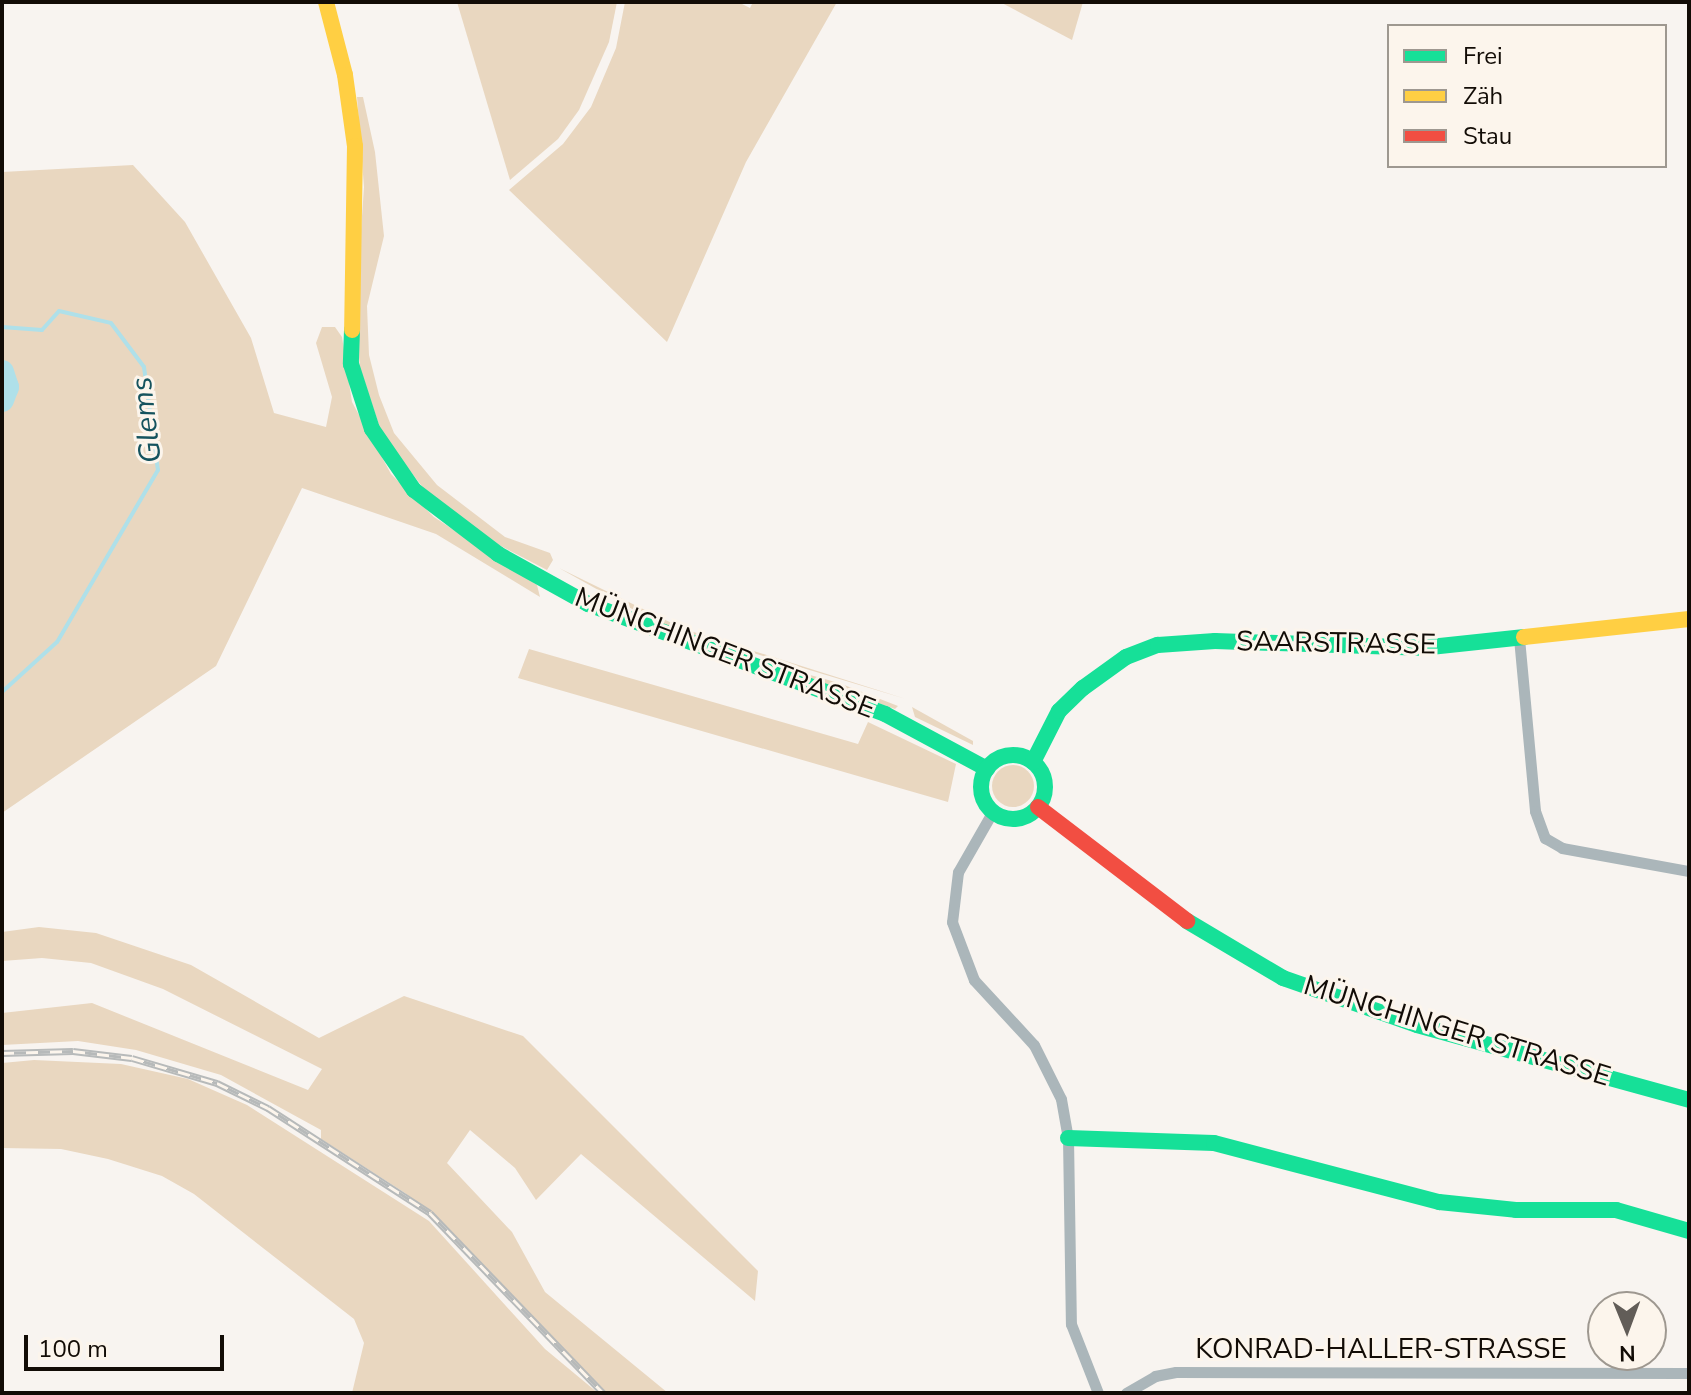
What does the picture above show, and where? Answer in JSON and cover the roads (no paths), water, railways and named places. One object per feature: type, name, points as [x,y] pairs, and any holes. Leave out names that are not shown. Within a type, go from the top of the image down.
[{"type":"street","name":"MÜNCHINGER STRASSE","points":[[326,2],[345,75],[355,146],[351,364],[372,429],[414,490],[498,554],[588,604],[885,714],[987,769]]},
{"type":"street","name":"SAARSTRASSE","points":[[1033,762],[1059,711],[1083,688],[1126,657],[1158,645],[1215,641],[1386,650],[1689,619]]},
{"type":"street","points":[[1519,638],[1535,811],[1545,838],[1562,848],[1689,871]]},
{"type":"street","points":[[1011,755],[1033,762],[1045,784],[1038,807],[1016,818],[993,811],[982,791],[987,769],[1011,755]]},
{"type":"street","name":"MÜNCHINGER STRASSE","points":[[1038,807],[1174,915],[1283,978],[1363,1009],[1689,1100]]},
{"type":"street","points":[[993,811],[955,884],[955,936],[974,980],[1044,1060],[1061,1099],[1068,1138],[1071,1324],[1098,1393]]},
{"type":"street","points":[[1068,1138],[1146,1138],[1214,1143],[1439,1202],[1516,1210],[1616,1210],[1689,1231]]},
{"type":"street","name":"KONRAD-HALLER-STRASSE","points":[[1126,1393],[1155,1376],[1176,1372],[1689,1373]]},
{"type":"waterway","name":"Glems","points":[[2,327],[42,330],[59,311],[111,323],[144,367],[158,470],[57,642],[2,692]]},
{"type":"waterway","name":"Glems","points":[[2,372],[7,387],[2,400]]},
{"type":"railway","points":[[2,1053],[73,1051],[132,1058],[217,1083],[268,1108],[430,1213],[603,1393]]}]
